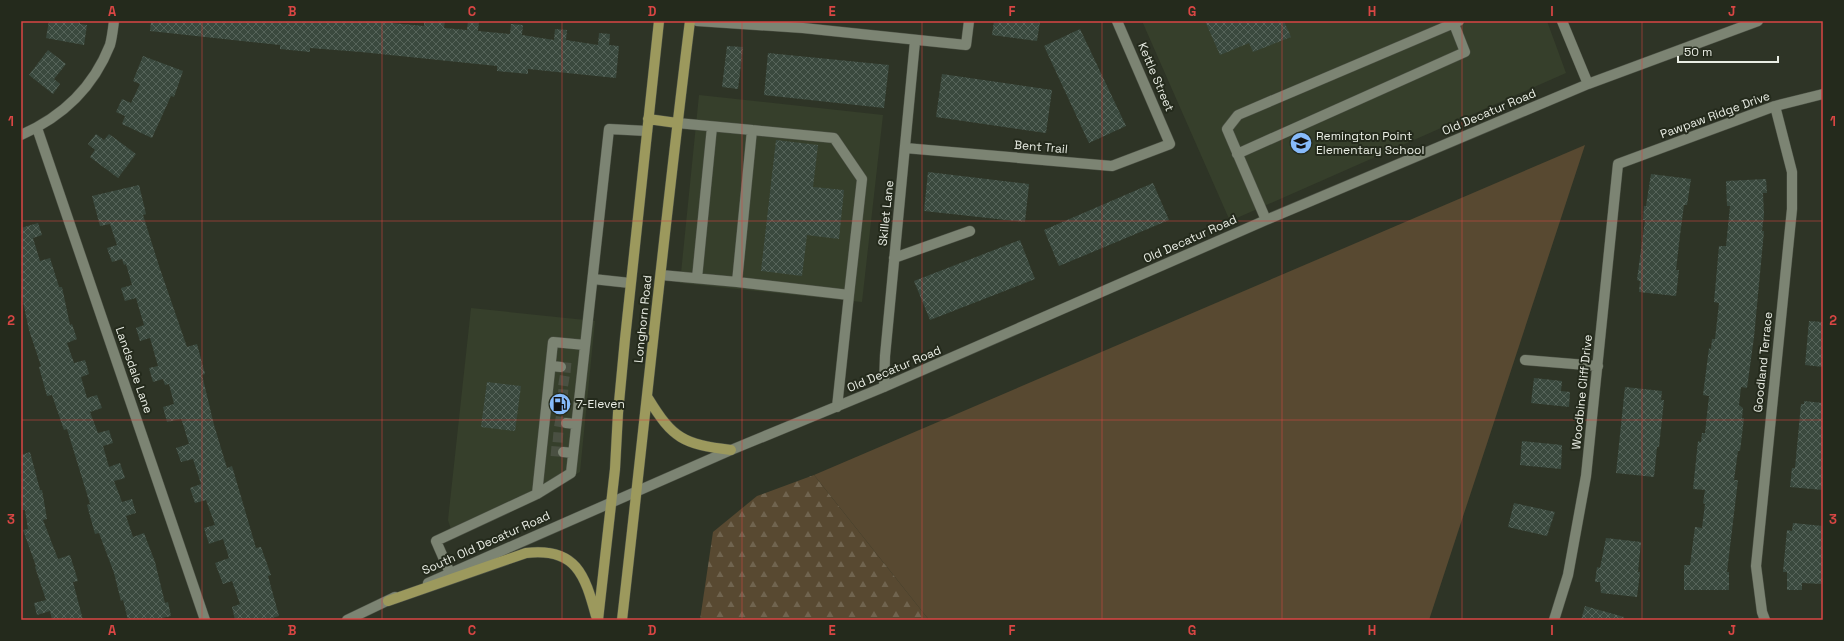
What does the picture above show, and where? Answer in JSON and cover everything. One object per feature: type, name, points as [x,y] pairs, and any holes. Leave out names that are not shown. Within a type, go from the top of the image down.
[{"type":"main road","name":"Longhorn Road","points":[[598,620],[615,469],[618,413],[630,283],[659,21]]},
{"type":"main road","name":"Longhorn Road","points":[[622,620],[648,398],[677,123],[690,21]]},
{"type":"main road","points":[[648,119],[677,123]]},
{"type":"main road","points":[[648,398],[661,420],[680,438],[703,447],[731,450]]},
{"type":"main road","points":[[388,601],[526,554],[541,552],[552,553],[568,559],[583,576],[598,620]]},
{"type":"street","points":[[21,135],[38,128],[61,113],[90,83],[110,44],[114,21]]},
{"type":"street","points":[[697,21],[804,25],[915,41],[966,45],[969,21]]},
{"type":"street","name":"Kettle Street","points":[[1117,21],[1170,144]]},
{"type":"street","points":[[1562,21],[1588,84]]},
{"type":"street","name":"Old Decatur Road","points":[[637,491],[731,450],[884,388],[1266,220],[1588,84],[1743,24],[1758,21]]},
{"type":"street","points":[[1237,154],[1465,52],[1456,22],[1238,115],[1227,129],[1237,154],[1266,220]]},
{"type":"street","name":"Skillet Lane","points":[[884,388],[885,356],[915,41]]},
{"type":"street","name":"Pawpaw Ridge Drive","points":[[1618,164],[1775,106],[1823,94]]},
{"type":"street","name":"Goodland Terrace","points":[[1765,620],[1762,612],[1756,566],[1792,209],[1792,172],[1775,106]]},
{"type":"street","points":[[677,123],[834,138],[862,179],[837,407]]},
{"type":"street","points":[[697,278],[712,127]]},
{"type":"street","name":"Landsdale Lane","points":[[38,128],[205,620]]},
{"type":"street","points":[[450,573],[436,541],[537,494],[571,473],[568,453],[570,438],[576,424],[573,410],[576,382],[582,369],[609,129],[647,131]]},
{"type":"street","points":[[737,282],[752,130]]},
{"type":"street","name":"Bent Trail","points":[[905,148],[1112,166],[1170,144]]},
{"type":"street","name":"Woodbine Cliff Drive","points":[[1554,620],[1568,575],[1586,476],[1618,164]]},
{"type":"street","points":[[894,258],[970,231]]},
{"type":"street","points":[[661,275],[849,295]]},
{"type":"street","points":[[593,279],[630,283]]},
{"type":"street","points":[[537,494],[546,451],[556,367],[553,342],[585,345]]},
{"type":"street","points":[[1525,360],[1598,366]]},
{"type":"street","points":[[572,368],[582,369]]},
{"type":"street","points":[[566,423],[576,424]]},
{"type":"street","name":"South Old Decatur Road","points":[[347,620],[637,491]]},
{"type":"shaded area","name":"Remington Point Elementary School","points":[[1142,21],[1547,21],[1566,73],[1230,221]]},
{"type":"shaded area","points":[[699,95],[883,115],[862,302],[680,283]]},
{"type":"shaded area","points":[[471,308],[595,321],[580,472],[454,539],[448,520]]},
{"type":"green space","points":[[1585,145],[1429,620],[929,620],[814,475]]},
{"type":"green space","points":[[814,475],[929,620],[700,620],[713,532],[757,496]]},
{"type":"building","points":[[49,21],[80,21],[80,24],[87,25],[84,45],[46,38]]},
{"type":"building","points":[[151,21],[392,21],[392,23],[424,26],[424,21],[445,21],[444,28],[467,30],[468,21],[479,21],[478,31],[510,34],[511,24],[523,25],[522,35],[554,40],[555,29],[567,30],[566,40],[598,45],[599,33],[610,34],[609,45],[619,46],[616,78],[528,69],[528,74],[497,71],[497,66],[310,48],[310,52],[280,49],[280,45],[150,31]]},
{"type":"building","points":[[994,21],[1040,21],[1037,41],[992,35]]},
{"type":"building","points":[[1205,21],[1284,21],[1291,37],[1253,52],[1249,43],[1220,55]]},
{"type":"building","points":[[1080,29],[1126,126],[1089,143],[1044,46]]},
{"type":"building","points":[[727,46],[743,47],[738,89],[722,87]]},
{"type":"building","points":[[48,50],[66,64],[54,79],[60,84],[53,94],[29,75]]},
{"type":"building","points":[[768,53],[889,65],[884,108],[764,95]]},
{"type":"building","points":[[143,56],[183,71],[174,97],[171,96],[152,138],[122,124],[125,116],[116,112],[122,99],[131,103],[140,84],[133,81]]},
{"type":"building","points":[[942,74],[1052,90],[1046,133],[936,117]]},
{"type":"building","points":[[96,134],[104,140],[109,134],[136,154],[118,178],[90,157],[95,150],[88,144]]},
{"type":"building","points":[[776,140],[818,145],[813,187],[844,190],[839,239],[807,235],[802,276],[761,271]]},
{"type":"building","points":[[928,172],[1029,184],[1025,222],[924,211]]},
{"type":"building","points":[[1651,174],[1691,179],[1687,205],[1684,205],[1680,235],[1676,270],[1679,270],[1676,296],[1639,292],[1640,281],[1637,280],[1645,220],[1643,220],[1644,206],[1646,206]]},
{"type":"building","points":[[1766,179],[1767,193],[1763,193],[1764,215],[1762,231],[1764,231],[1754,337],[1747,388],[1741,387],[1739,405],[1743,408],[1742,418],[1744,418],[1740,451],[1738,451],[1734,480],[1738,480],[1727,572],[1729,572],[1729,590],[1684,590],[1684,565],[1690,565],[1695,527],[1702,528],[1705,504],[1703,503],[1705,490],[1693,489],[1698,441],[1701,442],[1702,433],[1705,433],[1709,396],[1703,395],[1709,348],[1711,349],[1712,339],[1715,339],[1719,303],[1714,302],[1719,246],[1726,246],[1730,206],[1727,206],[1726,181]]},
{"type":"building","points":[[1153,183],[1169,220],[1059,266],[1044,230]]},
{"type":"building","points":[[139,185],[146,214],[143,215],[187,347],[197,344],[205,374],[202,375],[214,425],[227,468],[232,466],[256,548],[261,547],[271,575],[268,576],[279,616],[265,620],[235,620],[232,607],[240,604],[232,581],[223,584],[215,563],[229,558],[223,539],[209,544],[204,528],[215,525],[206,500],[195,503],[190,488],[201,484],[193,459],[181,462],[176,448],[189,444],[183,424],[181,419],[167,422],[163,407],[174,404],[169,384],[165,385],[163,379],[153,382],[149,368],[158,366],[150,338],[140,341],[136,328],[144,325],[136,298],[125,301],[121,288],[132,285],[126,264],[124,265],[122,259],[112,262],[107,248],[117,245],[110,224],[100,226],[92,196]]},
{"type":"building","points":[[38,223],[42,235],[33,238],[40,261],[50,258],[59,287],[62,287],[70,325],[72,324],[77,339],[67,343],[74,363],[85,360],[89,374],[81,377],[87,398],[97,395],[102,408],[90,412],[98,433],[109,430],[113,443],[103,446],[109,467],[120,463],[125,478],[114,481],[122,502],[132,499],[136,513],[126,516],[133,537],[144,533],[155,562],[165,603],[168,602],[171,616],[162,618],[163,620],[128,620],[123,600],[121,601],[114,573],[99,533],[95,534],[87,505],[90,504],[67,429],[64,430],[52,395],[47,396],[39,367],[41,366],[29,330],[21,292],[21,228]]},
{"type":"building","points":[[1020,240],[1035,279],[930,320],[914,281]]},
{"type":"building","points":[[1809,321],[1823,322],[1823,367],[1805,365]]},
{"type":"building","points":[[1534,378],[1562,381],[1561,391],[1570,392],[1569,407],[1531,403]]},
{"type":"building","points":[[487,382],[521,386],[515,431],[481,427]]},
{"type":"building","points":[[1625,387],[1662,391],[1661,400],[1664,400],[1654,477],[1616,473]]},
{"type":"building","points":[[1804,401],[1823,403],[1823,490],[1790,487],[1792,468],[1795,468],[1801,404],[1804,404]]},
{"type":"building","points":[[1522,441],[1562,445],[1561,469],[1520,465]]},
{"type":"building","points":[[30,452],[40,490],[42,490],[47,519],[43,520],[58,559],[70,555],[78,581],[73,582],[83,620],[52,620],[50,611],[37,615],[34,603],[46,600],[23,530],[28,529],[25,510],[21,510],[21,455]]},
{"type":"building","points":[[1514,503],[1555,512],[1547,536],[1508,527]]},
{"type":"building","points":[[1793,523],[1823,526],[1823,584],[1802,583],[1802,590],[1787,590],[1787,572],[1783,572],[1787,530],[1792,531]]},
{"type":"building","points":[[1606,538],[1641,542],[1637,597],[1601,593],[1600,582],[1595,582],[1597,567],[1600,568]]},
{"type":"building","points":[[1585,606],[1624,617],[1624,620],[1581,620]]},
{"type":"tunnel","points":[[561,367],[572,368]]},
{"type":"tunnel","points":[[559,380],[571,382]]},
{"type":"tunnel","points":[[558,394],[570,395]]},
{"type":"tunnel","points":[[556,408],[568,409]]},
{"type":"tunnel","points":[[555,421],[566,423]]},
{"type":"tunnel","points":[[553,437],[565,438]]},
{"type":"tunnel","points":[[551,451],[563,452]]},
{"type":"place","name":"Remington Point Elementary School","points":[[1301,143]]},
{"type":"place","name":"7-Eleven","points":[[560,404]]}]
